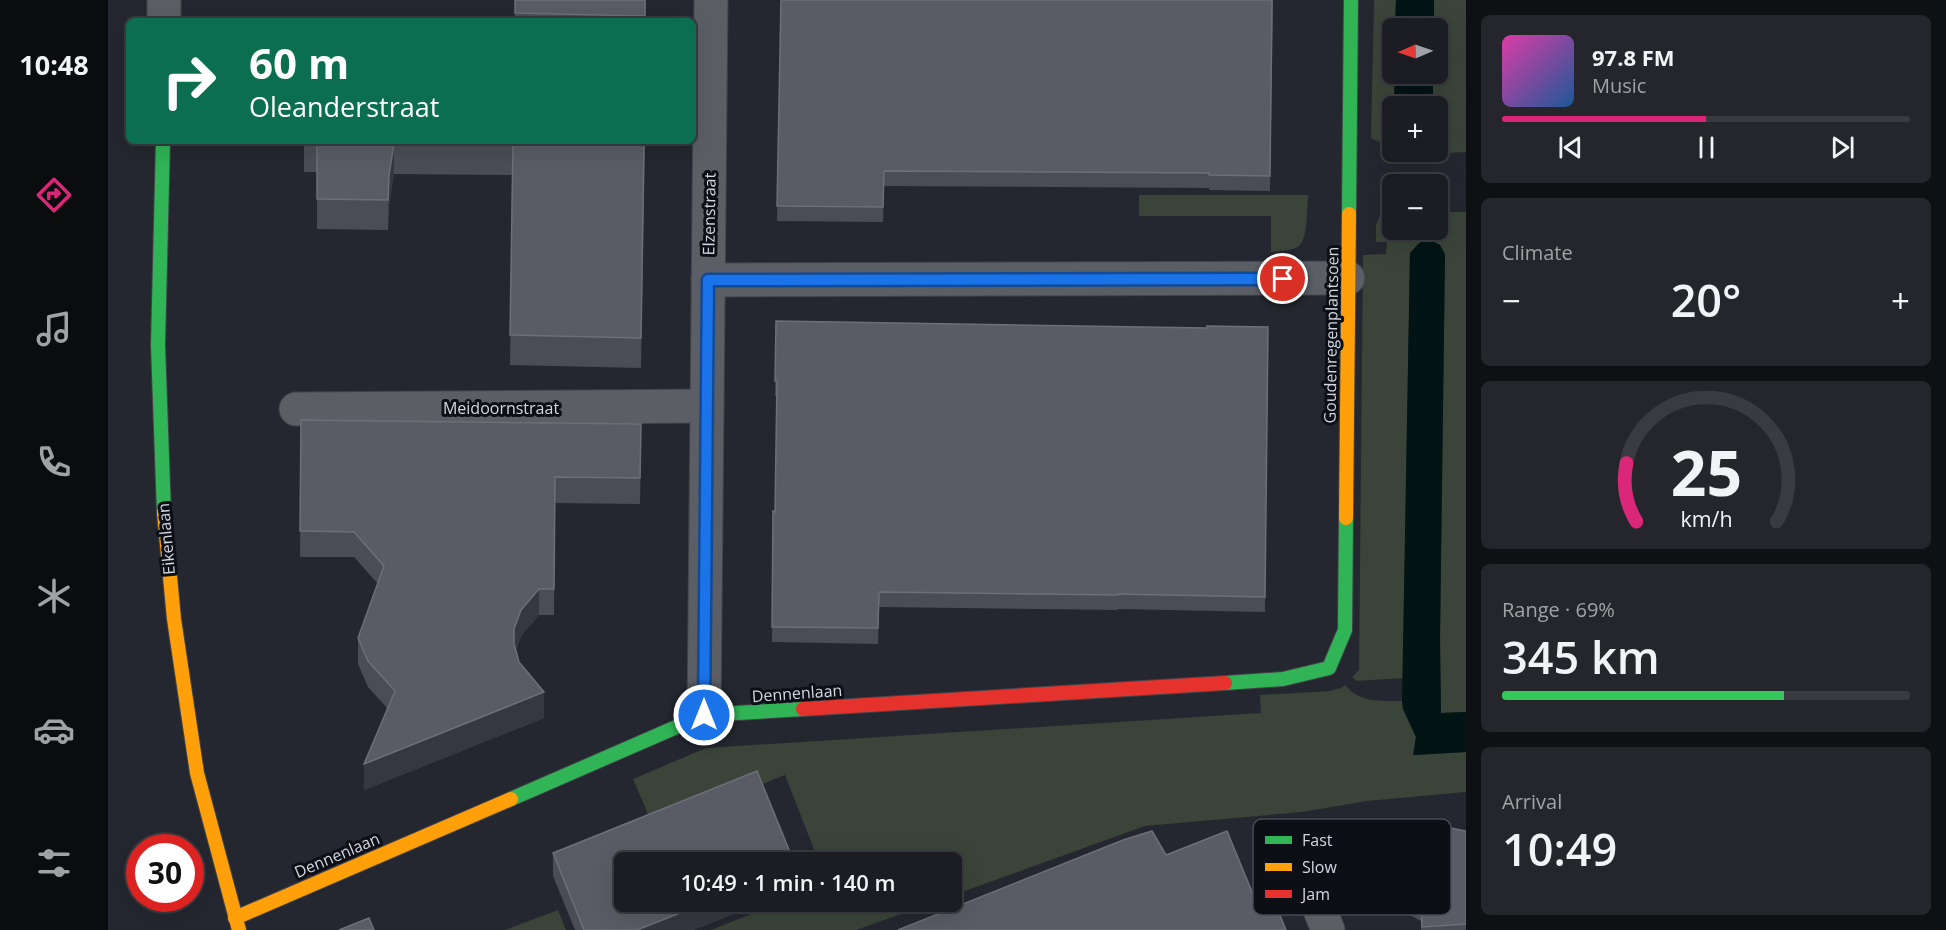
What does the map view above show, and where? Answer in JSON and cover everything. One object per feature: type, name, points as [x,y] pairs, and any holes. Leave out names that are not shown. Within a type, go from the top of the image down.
[{"type":"street","points":[[164,0],[164,18]]},
{"type":"street","name":"Elzenstraat","points":[[704,715],[708,280],[702,76],[711,0]]},
{"type":"street","name":"Goudenregenplantsoen","points":[[1329,668],[1345,630],[1351,0]]},
{"type":"street","name":"Eikenlaan","points":[[163,144],[158,345],[164,514],[174,619],[197,773],[237,924]]},
{"type":"street","points":[[708,280],[1348,278]]},
{"type":"street","name":"Meidoornstraat","points":[[296,409],[707,406]]},
{"type":"street","name":"Dennenlaan","points":[[237,924],[704,715],[1283,679],[1329,668]]},
{"type":"street","points":[[1322,915],[1328,930]]},
{"type":"green space","points":[[1374,0],[1396,0],[1395,18],[1382,18],[1382,84],[1395,84],[1394,96],[1382,96],[1382,143],[1371,138]]},
{"type":"green space","points":[[1434,0],[1466,0],[1466,152],[1448,153],[1448,96],[1433,96],[1433,84],[1448,84],[1448,18],[1434,18]]},
{"type":"green space","points":[[1139,195],[1308,195],[1304,237],[1296,248],[1271,252],[1271,216],[1139,216]]},
{"type":"green space","points":[[1448,212],[1466,212],[1466,712],[1441,713],[1445,254],[1410,253],[1403,678],[1357,681],[1352,677],[1359,670],[1363,255],[1386,254],[1387,242],[1376,242],[1376,225],[1382,214],[1382,240],[1448,240]]},
{"type":"green space","points":[[1345,685],[1357,695],[1378,701],[1402,701],[1403,709],[1416,737],[1414,755],[1466,752],[1466,792],[1367,801],[1302,812],[1145,826],[962,892],[962,852],[815,852],[785,775],[654,828],[633,779],[706,748],[1261,713],[1260,695],[1330,691]]},
{"type":"green space","points":[[558,910],[566,930],[505,930]]},
{"type":"green space","points":[[757,912],[907,912],[856,930],[711,930]]},
{"type":"shaded area","points":[[1396,0],[1434,0],[1434,18],[1395,18]]},
{"type":"shaded area","points":[[1395,84],[1433,84],[1433,96],[1394,96]]},
{"type":"shaded area","points":[[1424,240],[1431,240],[1440,245],[1445,254],[1441,713],[1466,712],[1466,752],[1413,755],[1416,737],[1403,709],[1402,701],[1410,253]]},
{"type":"building","points":[[515,0],[645,0],[645,16],[515,13]]},
{"type":"building","points":[[781,0],[1272,0],[1270,176],[1209,175],[1209,173],[884,171],[883,207],[777,206]]},
{"type":"building","points":[[317,144],[394,144],[388,200],[317,199]]},
{"type":"building","points":[[394,144],[644,144],[641,338],[510,335],[513,145]]},
{"type":"building","points":[[776,321],[1268,327],[1265,597],[879,592],[878,628],[772,627]]},
{"type":"building","points":[[301,420],[641,424],[640,478],[555,477],[554,589],[539,589],[521,610],[514,629],[514,644],[519,662],[544,692],[364,764],[395,691],[368,661],[358,638],[384,566],[354,532],[300,531]]},
{"type":"building","points":[[757,771],[790,852],[614,852],[614,912],[683,912],[637,930],[584,930],[553,853]]},
{"type":"building","points":[[1451,828],[1466,831],[1466,924],[1422,927],[1422,915],[1451,915]]},
{"type":"building","points":[[1152,831],[1166,855],[1227,831],[1253,894],[1253,915],[1280,915],[1286,930],[898,930],[943,912],[962,912],[962,904],[1123,840]]},
{"type":"building","points":[[369,918],[374,930],[339,930]]},
{"type":"traffic: fast","points":[[1349,214],[1351,0]]},
{"type":"traffic: fast","points":[[163,144],[158,345],[164,513]]},
{"type":"traffic: fast","points":[[1225,683],[1283,679],[1329,668],[1345,630],[1346,518]]},
{"type":"traffic: fast","points":[[511,799],[704,715],[803,709]]},
{"type":"traffic: slow","points":[[1346,518],[1349,214]]},
{"type":"traffic: slow","points":[[164,513],[174,619],[197,773],[239,930]]},
{"type":"traffic: slow","points":[[235,918],[511,799]]},
{"type":"traffic: jam","points":[[803,709],[1225,683]]},
{"type":"route","points":[[704,715],[708,280],[1283,279]]}]
